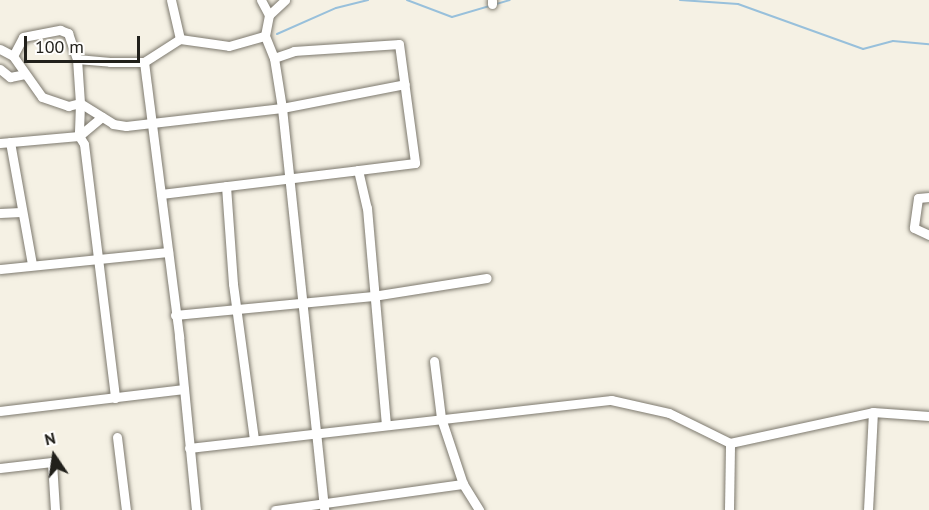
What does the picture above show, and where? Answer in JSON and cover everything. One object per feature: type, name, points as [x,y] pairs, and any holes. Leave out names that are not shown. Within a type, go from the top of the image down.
[{"type":"street","points":[[171,0],[180,39]]},
{"type":"street","points":[[261,0],[269,15]]},
{"type":"street","points":[[285,0],[269,15],[265,36],[274,58],[282,108],[324,507]]},
{"type":"street","points":[[13,56],[23,37],[60,30],[68,33],[77,59],[80,103],[79,136],[88,163],[115,398]]},
{"type":"street","points":[[77,59],[144,62],[180,39],[229,46],[265,36]]},
{"type":"street","points":[[161,194],[415,163],[399,44],[294,51],[274,58]]},
{"type":"street","points":[[0,49],[13,56],[42,97],[68,106],[80,103],[102,117],[126,126],[282,108],[405,84]]},
{"type":"street","points":[[144,62],[184,389],[196,510]]},
{"type":"street","points":[[0,69],[10,77],[25,74]]},
{"type":"street","points":[[32,264],[5,142],[79,136],[102,117]]},
{"type":"street","points":[[358,170],[367,208],[386,424]]},
{"type":"street","points":[[226,186],[237,311],[254,439]]},
{"type":"street","points":[[929,197],[918,198],[915,228],[929,235]]},
{"type":"street","points":[[0,213],[21,212]]},
{"type":"street","points":[[0,269],[32,264],[98,261],[168,252]]},
{"type":"street","points":[[175,315],[237,311],[373,296],[487,278]]},
{"type":"street","points":[[434,361],[441,418],[463,484],[479,510]]},
{"type":"street","points":[[0,411],[184,389]]},
{"type":"street","points":[[189,448],[611,400],[669,413],[730,443],[873,412],[929,416]]},
{"type":"street","points":[[868,510],[873,412]]},
{"type":"street","points":[[117,437],[126,510]]},
{"type":"street","points":[[729,510],[730,443]]},
{"type":"street","points":[[0,468],[51,462],[55,510]]},
{"type":"street","points":[[275,510],[324,507],[463,484]]},
{"type":"waterway","points":[[277,34],[336,8],[368,0]]},
{"type":"waterway","points":[[407,0],[452,17],[510,0]]},
{"type":"waterway","points":[[680,0],[738,4],[863,49],[893,41],[929,44]]}]
